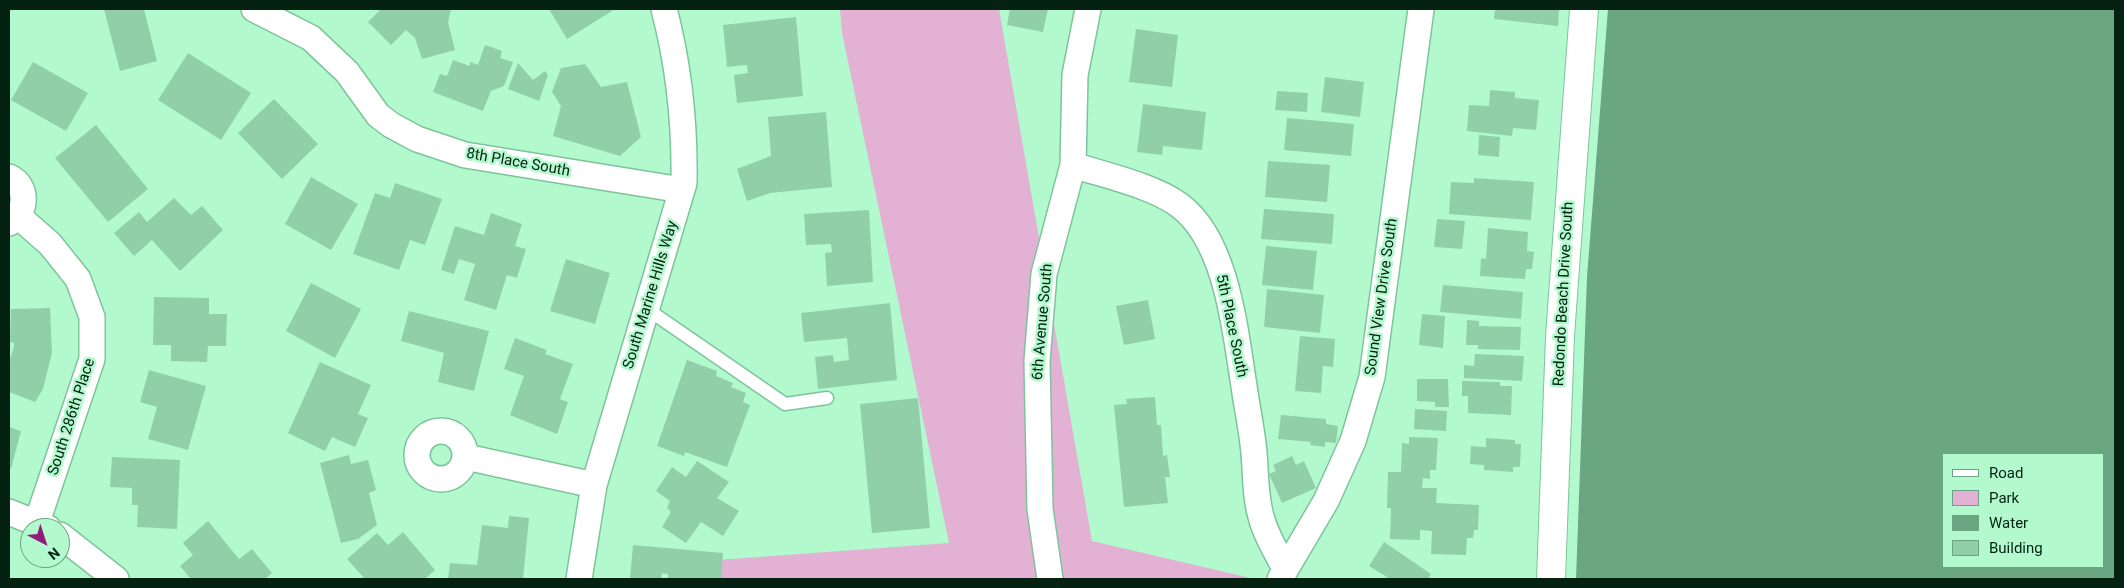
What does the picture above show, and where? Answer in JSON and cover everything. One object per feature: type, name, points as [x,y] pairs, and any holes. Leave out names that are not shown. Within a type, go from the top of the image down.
[{"type":"street","name":"8th Place South","points":[[254,9],[311,38],[347,72],[378,115],[391,125],[417,139],[465,155],[682,190]]},
{"type":"street","name":"South Marine Hills Way","points":[[579,579],[594,485],[682,190],[685,139],[675,53],[664,9]]},
{"type":"street","name":"6th Avenue South","points":[[1050,579],[1040,510],[1038,361],[1044,274],[1073,165],[1075,75],[1088,9]]},
{"type":"street","name":"Sound View Drive South","points":[[1283,573],[1326,501],[1353,441],[1372,377],[1421,9]]},
{"type":"street","name":"Redondo Beach Drive South","points":[[1552,579],[1560,336],[1584,9]]},
{"type":"street","name":"5th Place South","points":[[1073,165],[1168,198],[1185,209],[1205,234],[1222,277],[1238,348],[1254,453],[1256,496],[1262,520],[1283,573]]},
{"type":"street","name":"South 286th Place","points":[[9,177],[19,185],[23,192],[22,209],[13,220],[50,244],[78,279],[92,317],[92,360],[44,518]]},
{"type":"street","points":[[466,457],[594,485]]},
{"type":"street","points":[[9,512],[24,518]]},
{"type":"street","points":[[70,543],[116,579]]},
{"type":"lane","points":[[647,308],[785,404],[827,398]]},
{"type":"green space","points":[[840,9],[999,9],[1092,541],[1255,579],[721,579],[718,560],[949,543],[842,33]]},
{"type":"water","points":[[1608,9],[2115,9],[2115,579],[1576,579],[1587,277]]},
{"type":"building","points":[[104,9],[144,9],[157,61],[120,71]]},
{"type":"building","points":[[381,9],[451,9],[448,22],[455,50],[422,59],[415,38],[406,30],[391,45],[368,22]]},
{"type":"building","points":[[549,9],[611,9],[612,11],[567,39]]},
{"type":"building","points":[[1010,9],[1048,9],[1043,32],[1007,25]]},
{"type":"building","points":[[1495,9],[1559,9],[1558,26],[1494,19]]},
{"type":"building","points":[[796,17],[803,96],[737,103],[734,75],[748,73],[747,65],[727,67],[723,25]]},
{"type":"building","points":[[1136,29],[1178,35],[1172,87],[1129,82]]},
{"type":"building","points":[[485,45],[502,51],[500,58],[513,62],[504,86],[491,91],[483,111],[433,92],[440,74],[447,76],[453,60],[470,66],[470,62],[478,65]]},
{"type":"building","points":[[188,53],[251,93],[221,140],[158,100]]},
{"type":"building","points":[[33,62],[88,93],[66,131],[11,100]]},
{"type":"building","points":[[518,63],[533,80],[545,71],[548,75],[539,101],[508,89]]},
{"type":"building","points":[[585,64],[601,87],[627,82],[641,137],[620,156],[553,136],[561,106],[552,92],[561,68]]},
{"type":"building","points":[[1325,77],[1364,82],[1360,117],[1321,112]]},
{"type":"building","points":[[1490,90],[1515,92],[1515,98],[1539,100],[1536,130],[1513,128],[1512,136],[1467,131],[1469,105],[1489,106]]},
{"type":"building","points":[[1277,91],[1308,93],[1307,112],[1275,110]]},
{"type":"building","points":[[274,99],[318,144],[282,179],[238,133]]},
{"type":"building","points":[[1143,104],[1206,112],[1202,150],[1163,146],[1162,155],[1137,152]]},
{"type":"building","points":[[826,112],[832,187],[770,193],[747,201],[737,169],[771,156],[768,117]]},
{"type":"building","points":[[1287,118],[1354,124],[1351,156],[1284,150]]},
{"type":"building","points":[[96,125],[148,189],[108,222],[55,158]]},
{"type":"building","points":[[1479,135],[1500,137],[1499,157],[1478,155]]},
{"type":"building","points":[[1268,161],[1330,165],[1327,202],[1265,197]]},
{"type":"building","points":[[311,177],[358,204],[331,250],[285,224]]},
{"type":"building","points":[[1474,178],[1534,182],[1531,220],[1449,214],[1451,182],[1474,183]]},
{"type":"building","points":[[395,183],[442,199],[425,245],[410,240],[399,270],[353,254],[375,193],[390,198]]},
{"type":"building","points":[[174,198],[191,215],[202,206],[223,230],[180,271],[152,240],[134,256],[114,233],[139,212],[147,222]]},
{"type":"building","points":[[1264,209],[1334,214],[1332,244],[1261,239]]},
{"type":"building","points":[[869,210],[873,282],[827,286],[825,253],[832,252],[831,244],[806,245],[804,214]]},
{"type":"building","points":[[491,213],[522,224],[515,246],[526,249],[517,278],[507,275],[496,310],[464,300],[475,264],[459,259],[454,274],[441,270],[455,226],[484,235]]},
{"type":"building","points":[[1437,219],[1465,221],[1462,249],[1434,247]]},
{"type":"building","points":[[1488,228],[1528,232],[1527,251],[1534,252],[1532,269],[1526,269],[1525,279],[1480,276],[1481,258],[1486,259]]},
{"type":"building","points":[[1266,246],[1317,251],[1313,290],[1262,285]]},
{"type":"building","points":[[566,259],[610,273],[595,324],[550,311]]},
{"type":"building","points":[[311,283],[361,309],[335,358],[286,331]]},
{"type":"building","points":[[1443,285],[1523,292],[1521,319],[1440,312]]},
{"type":"building","points":[[1267,289],[1324,295],[1320,333],[1264,327]]},
{"type":"building","points":[[154,297],[209,298],[209,314],[227,314],[226,346],[208,346],[207,362],[171,361],[171,345],[153,345]]},
{"type":"building","points":[[1148,300],[1155,339],[1124,345],[1116,306]]},
{"type":"building","points":[[890,303],[897,380],[818,389],[815,357],[833,355],[834,362],[849,360],[847,338],[804,342],[801,313]]},
{"type":"building","points":[[50,308],[52,353],[43,389],[35,402],[9,392],[9,362],[14,347],[14,343],[10,342],[11,309]]},
{"type":"building","points":[[409,311],[489,331],[474,391],[438,382],[444,353],[401,341]]},
{"type":"building","points":[[1422,314],[1445,316],[1443,348],[1419,345]]},
{"type":"building","points":[[1467,320],[1479,321],[1479,326],[1521,327],[1520,350],[1478,349],[1478,345],[1466,345]]},
{"type":"building","points":[[1300,336],[1335,339],[1333,367],[1323,366],[1321,393],[1295,391]]},
{"type":"building","points":[[515,338],[547,350],[545,354],[573,364],[560,399],[568,402],[557,434],[510,415],[524,376],[504,369]]},
{"type":"building","points":[[1475,354],[1524,356],[1522,381],[1464,378],[1464,365],[1474,366]]},
{"type":"building","points":[[687,360],[717,371],[716,376],[733,383],[731,387],[746,393],[743,402],[750,405],[727,467],[685,452],[684,456],[657,446]]},
{"type":"building","points":[[320,362],[371,385],[358,414],[368,418],[355,447],[332,437],[325,451],[288,433]]},
{"type":"building","points":[[149,370],[206,386],[188,450],[148,439],[157,407],[140,402]]},
{"type":"building","points":[[1417,379],[1448,379],[1449,407],[1435,407],[1435,402],[1417,401]]},
{"type":"building","points":[[1462,381],[1500,382],[1500,386],[1512,386],[1511,415],[1468,413],[1468,396],[1462,396]]},
{"type":"building","points":[[1155,397],[1157,425],[1161,425],[1163,456],[1167,455],[1170,477],[1165,477],[1168,503],[1124,507],[1114,405],[1127,404],[1126,399]]},
{"type":"building","points":[[918,398],[930,528],[872,533],[860,404]]},
{"type":"building","points":[[1415,409],[1447,411],[1446,431],[1414,429]]},
{"type":"building","points":[[1281,415],[1326,419],[1326,424],[1338,426],[1336,443],[1325,442],[1325,447],[1310,445],[1311,442],[1278,439]]},
{"type":"building","points":[[9,427],[21,431],[11,469],[9,468]]},
{"type":"building","points":[[1409,437],[1438,438],[1436,470],[1430,470],[1430,479],[1423,478],[1422,488],[1437,488],[1436,503],[1479,505],[1478,530],[1474,530],[1473,538],[1467,538],[1466,555],[1431,554],[1432,531],[1420,530],[1420,540],[1390,539],[1391,508],[1387,508],[1388,472],[1401,472],[1402,443],[1409,444]]},
{"type":"building","points":[[1486,438],[1515,440],[1515,444],[1521,444],[1520,467],[1513,467],[1513,472],[1484,470],[1484,465],[1470,464],[1471,446],[1486,447]]},
{"type":"building","points":[[349,455],[351,464],[368,460],[376,490],[369,493],[377,525],[358,539],[341,543],[320,463]]},
{"type":"building","points":[[1292,456],[1296,465],[1304,461],[1316,488],[1282,503],[1269,474],[1276,471],[1273,465]]},
{"type":"building","points":[[112,457],[180,460],[177,529],[137,527],[138,505],[132,505],[132,488],[110,487]]},
{"type":"building","points":[[697,461],[729,482],[717,498],[739,511],[723,536],[701,522],[686,543],[662,527],[671,512],[667,508],[670,501],[656,491],[672,467],[686,477]]},
{"type":"building","points":[[509,516],[529,518],[523,579],[448,579],[450,563],[477,565],[482,525],[508,528]]},
{"type":"building","points":[[208,521],[239,559],[252,549],[272,573],[265,579],[191,579],[180,566],[193,555],[183,543]]},
{"type":"building","points":[[403,532],[435,570],[425,579],[365,579],[347,559],[377,533],[388,545]]},
{"type":"building","points":[[1384,542],[1431,574],[1428,579],[1390,579],[1369,566]]},
{"type":"building","points":[[633,545],[723,553],[721,579],[668,579],[668,574],[662,573],[661,579],[630,579]]}]
